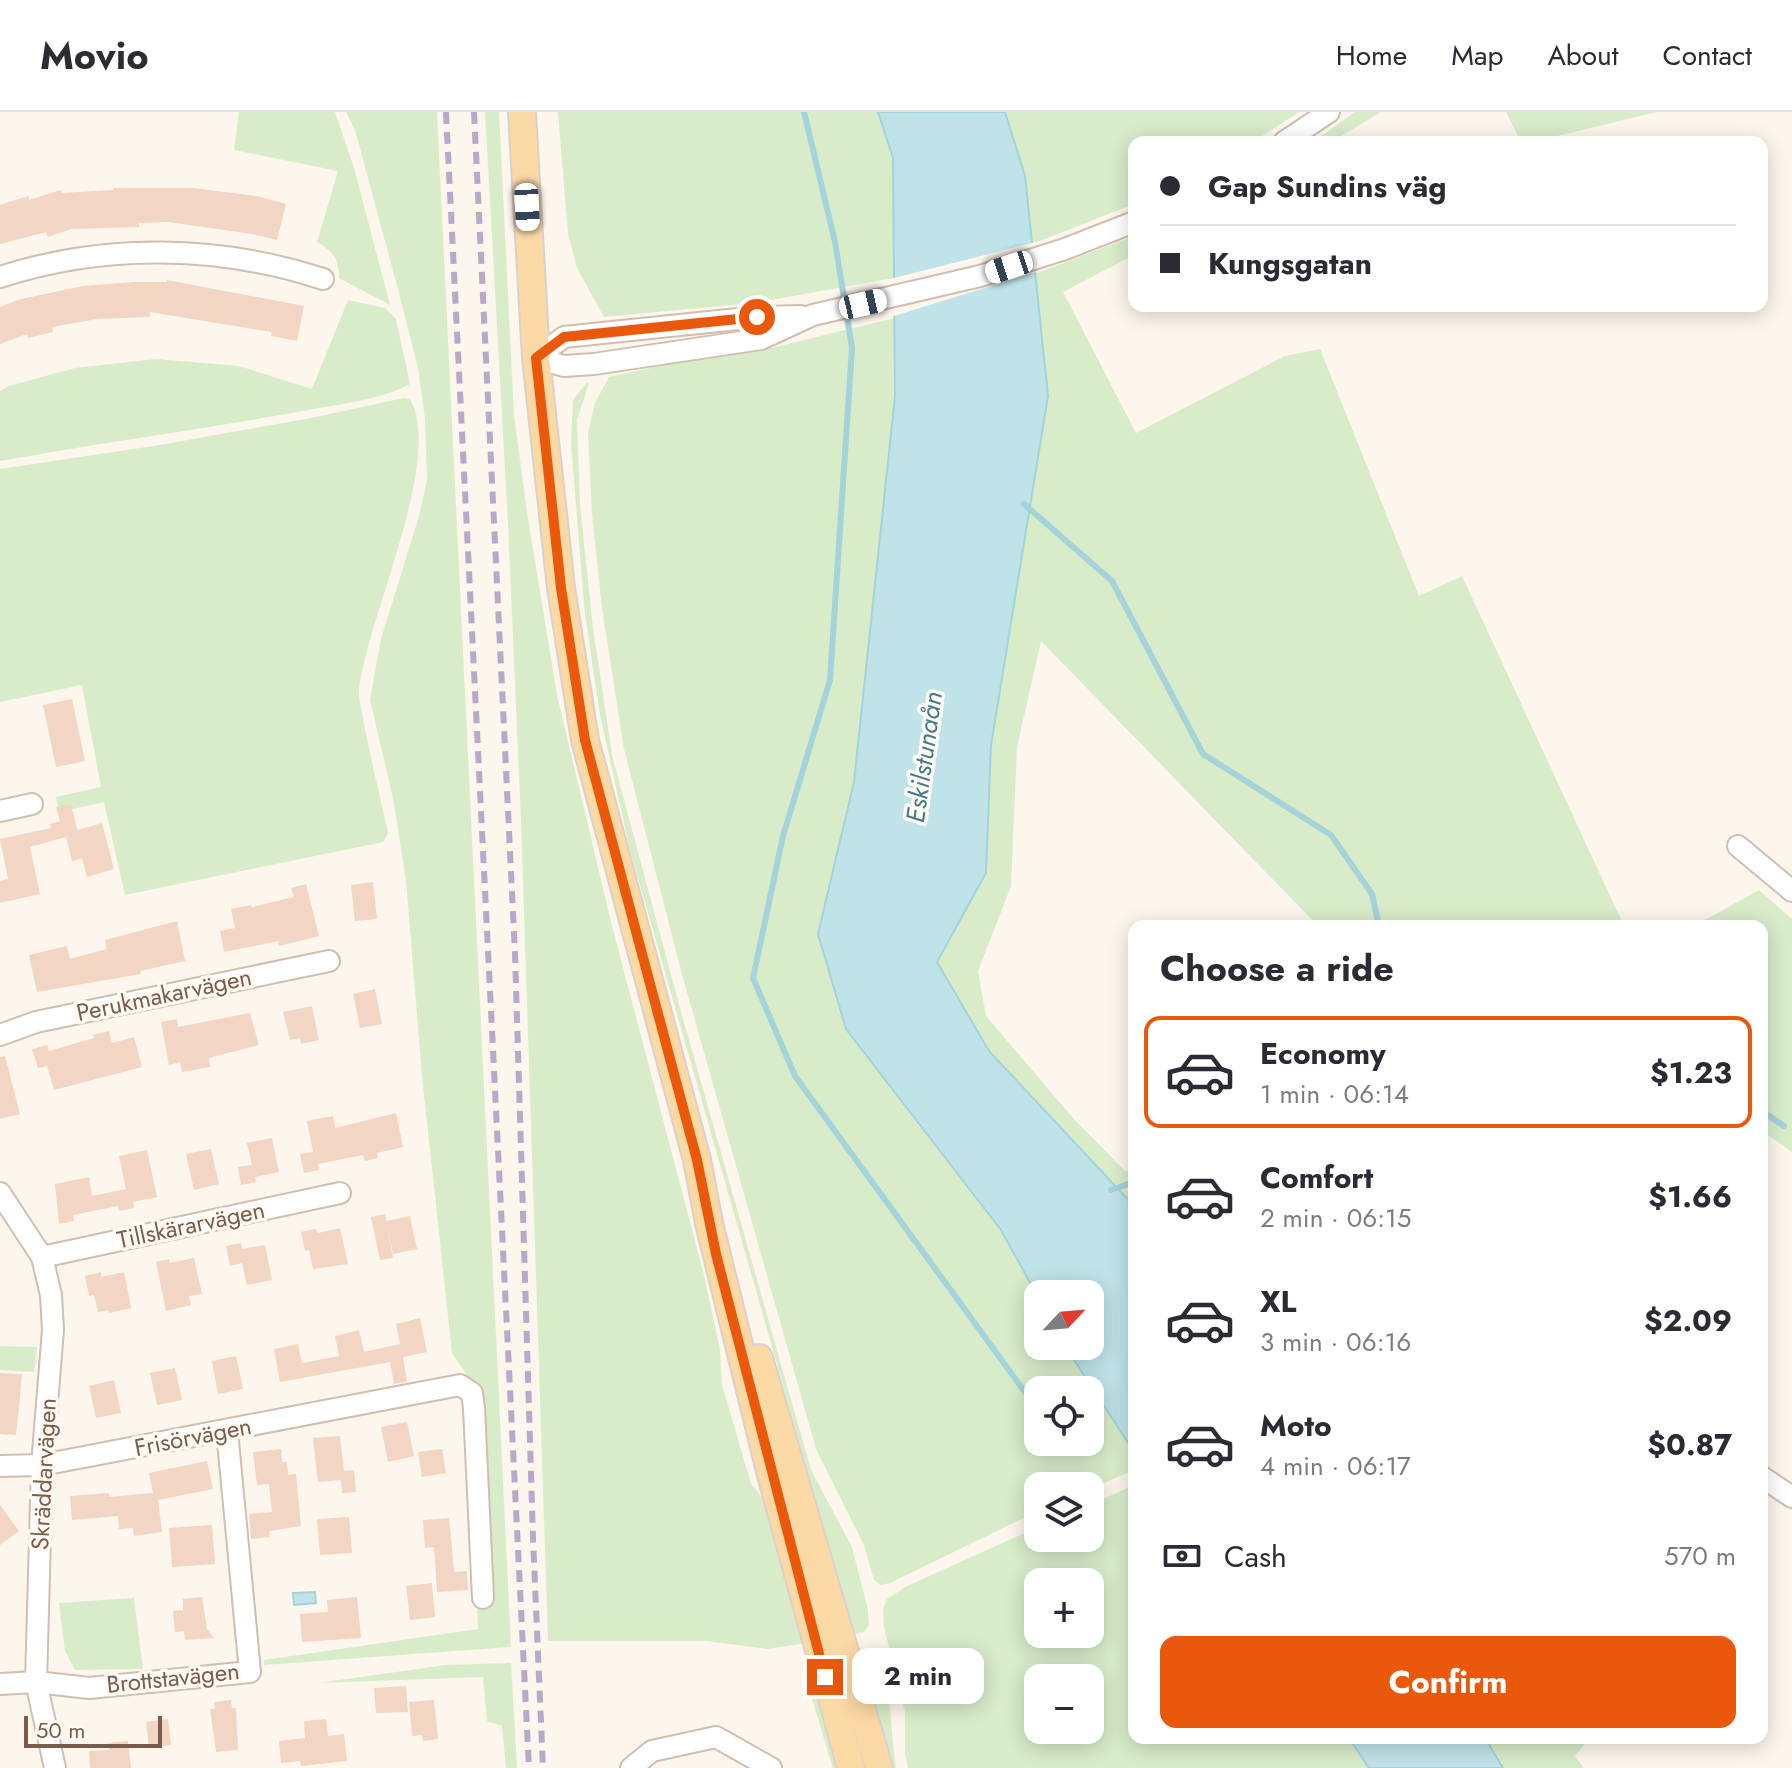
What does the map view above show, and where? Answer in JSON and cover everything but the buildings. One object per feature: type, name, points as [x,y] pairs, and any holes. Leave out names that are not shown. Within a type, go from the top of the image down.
[{"type":"main road","points":[[522,112],[536,358],[561,588],[585,740],[697,1160],[709,1223],[770,1471],[851,1768]]},
{"type":"main road","points":[[697,1160],[719,1220],[879,1768]]},
{"type":"street","points":[[1293,136],[1329,112]]},
{"type":"street","points":[[536,358],[564,337],[757,317],[813,315],[980,276],[1065,249],[1128,224]]},
{"type":"street","points":[[0,277],[32,266],[61,261],[137,252],[180,252],[257,262],[323,279]]},
{"type":"street","points":[[536,358],[564,366],[594,364],[761,339],[813,315]]},
{"type":"street","points":[[0,811],[32,804]]},
{"type":"street","points":[[1738,846],[1792,891]]},
{"type":"street","name":"Perukmakarvägen","points":[[0,1035],[36,1022],[329,961]]},
{"type":"street","name":"Skräddarvägen","points":[[0,1193],[42,1257],[51,1295],[53,1330],[42,1465],[36,1682],[55,1768]]},
{"type":"street","name":"Tillskärarvägen","points":[[42,1257],[340,1193]]},
{"type":"street","name":"Frisörvägen","points":[[0,1466],[42,1465],[460,1385],[472,1393],[483,1598]]},
{"type":"street","name":"Brottstavägen","points":[[0,1684],[36,1682],[89,1688],[250,1672],[227,1431]]},
{"type":"street","points":[[1768,1481],[1792,1497]]},
{"type":"street","points":[[631,1768],[652,1751],[716,1737],[771,1768]]},
{"type":"green space","points":[[239,112],[335,112],[354,168],[390,305],[339,278],[334,256],[317,242],[338,171],[234,150]]},
{"type":"green space","points":[[346,112],[437,112],[511,1647],[264,1665],[264,1660],[478,1629],[477,1609],[490,1606],[486,1488],[478,1391],[452,1353],[422,1076],[406,880],[393,798],[370,700],[381,639],[427,481],[425,419],[418,368],[399,293],[355,130]]},
{"type":"green space","points":[[485,112],[499,112],[514,415],[557,695],[612,926],[704,1275],[720,1350],[722,1385],[751,1484],[772,1509],[807,1643],[767,1649],[706,1641],[548,1641],[521,821]]},
{"type":"green space","points":[[558,112],[878,112],[893,158],[894,278],[753,303],[604,317],[577,268],[568,234]]},
{"type":"green space","points":[[1005,112],[1299,112],[1262,136],[1128,136],[1128,206],[1032,244],[1025,176]]},
{"type":"green space","points":[[1355,112],[1381,112],[1341,136],[1321,136]]},
{"type":"green space","points":[[1506,112],[1657,112],[1557,136],[1518,136]]},
{"type":"green space","points":[[1128,238],[1128,258],[1063,292],[1136,433],[1285,356],[1320,349],[1419,596],[1462,576],[1621,920],[1312,920],[1041,641],[1017,747],[1011,886],[978,971],[986,1016],[1073,1118],[1128,1171],[1128,1200],[989,1051],[936,962],[986,873],[991,745],[1048,396],[1035,274]]},
{"type":"green space","points":[[348,300],[385,308],[396,319],[410,384],[355,402],[0,461],[0,391],[75,368],[156,359],[239,366],[312,389]]},
{"type":"green space","points":[[895,318],[895,396],[854,782],[818,934],[846,1029],[1001,1230],[1029,1280],[1024,1280],[1024,1360],[1074,1360],[1085,1376],[1024,1376],[1024,1456],[1104,1456],[1104,1406],[1128,1443],[1128,1473],[1104,1483],[1104,1472],[1024,1472],[1024,1518],[890,1583],[880,1585],[874,1580],[864,1545],[816,1449],[683,978],[624,749],[602,608],[592,514],[588,433],[595,403],[609,377],[720,353],[771,348]]},
{"type":"green space","points":[[587,382],[589,384],[577,420],[580,505],[593,628],[612,755],[811,1470],[852,1547],[869,1625],[864,1632],[852,1635],[814,1514],[815,1497],[630,850],[600,715],[585,615],[571,443],[573,400]]},
{"type":"green space","points":[[410,399],[418,426],[418,460],[411,499],[359,689],[388,833],[383,842],[125,895],[104,802],[59,812],[56,797],[101,787],[82,685],[0,702],[0,469],[160,445]]},
{"type":"green space","points":[[1759,890],[1792,919],[1792,1152],[1768,1135],[1768,920],[1705,920]]},
{"type":"green space","points":[[0,1346],[37,1347],[34,1372],[0,1370]]},
{"type":"green space","points":[[1128,1488],[1128,1744],[1353,1744],[1369,1768],[908,1768],[905,1712],[884,1627],[883,1609],[887,1599],[907,1586],[1024,1533],[1024,1552],[1104,1552],[1104,1499]]},
{"type":"green space","points":[[134,1598],[143,1669],[75,1670],[65,1651],[59,1603]]},
{"type":"green space","points":[[878,1649],[883,1664],[896,1768],[887,1768],[852,1651]]},
{"type":"green space","points":[[511,1663],[517,1768],[506,1768],[502,1726],[487,1721],[483,1677],[318,1683],[446,1665]]},
{"type":"green space","points":[[812,1664],[843,1768],[833,1768],[802,1666]]},
{"type":"green space","points":[[1489,1744],[1585,1744],[1575,1756],[1584,1768],[1503,1768]]},
{"type":"water","name":"Eskilstunaån","points":[[878,112],[1005,112],[1025,176],[1048,396],[991,745],[986,873],[937,962],[989,1051],[1128,1200],[1128,1443],[1104,1406],[1104,1376],[1085,1376],[1074,1360],[1104,1360],[1104,1280],[1029,1280],[1001,1230],[846,1029],[818,934],[854,782],[895,396],[893,158]]},
{"type":"water","points":[[315,1592],[316,1603],[294,1605],[293,1593]]},
{"type":"water","points":[[1353,1744],[1489,1744],[1503,1768],[1369,1768]]},
{"type":"pier","points":[[1036,242],[1039,271],[891,317],[890,279]]},
{"type":"waterway","points":[[804,112],[835,242],[852,348],[830,680],[783,836],[753,978],[795,1076],[1024,1391]]},
{"type":"waterway","points":[[1024,504],[1112,581],[1203,754],[1331,835],[1372,894],[1378,920]]},
{"type":"waterway","points":[[1768,1115],[1784,1126]]},
{"type":"waterway","points":[[1111,1190],[1128,1184]]},
{"type":"railway","points":[[446,112],[529,1768]]},
{"type":"railway","points":[[474,112],[515,954],[543,1768]]},
{"type":"route","points":[[757,317],[564,337],[536,358],[561,588],[585,740],[697,1160],[716,1254],[825,1677]]}]
